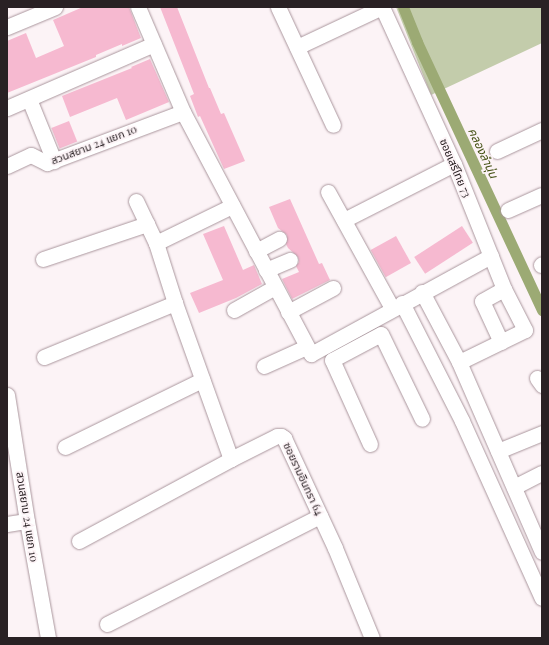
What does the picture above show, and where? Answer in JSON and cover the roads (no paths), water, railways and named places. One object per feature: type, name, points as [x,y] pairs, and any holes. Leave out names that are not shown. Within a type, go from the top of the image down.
[{"type":"street","points":[[7,27],[55,7]]},
{"type":"street","points":[[138,7],[183,112],[309,352],[313,353],[422,292],[491,256]]},
{"type":"street","points":[[278,7],[333,126]]},
{"type":"street","points":[[297,47],[382,7]]},
{"type":"street","name":"ซอยเสรีไทย 73","points":[[382,7],[454,164],[504,289],[525,330],[501,342]]},
{"type":"street","points":[[7,108],[154,44]]},
{"type":"street","points":[[29,99],[54,161]]},
{"type":"street","name":"สวนสยาม 24 แยก 10","points":[[7,166],[31,156],[34,156],[46,163],[54,161],[183,112]]},
{"type":"street","points":[[497,151],[542,130]]},
{"type":"street","points":[[344,220],[454,164]]},
{"type":"street","points":[[328,192],[397,306],[462,421],[542,598]]},
{"type":"street","points":[[508,210],[542,195]]},
{"type":"street","points":[[136,201],[156,243],[175,303],[231,459]]},
{"type":"street","points":[[156,243],[232,206]]},
{"type":"street","points":[[43,259],[147,224]]},
{"type":"street","points":[[256,251],[279,239]]},
{"type":"street","points":[[266,270],[290,260]]},
{"type":"street","points":[[234,310],[275,288]]},
{"type":"street","points":[[288,312],[333,288]]},
{"type":"street","points":[[459,362],[501,342],[482,301],[504,289]]},
{"type":"street","points":[[422,292],[459,362],[542,552]]},
{"type":"street","points":[[44,357],[175,303]]},
{"type":"street","points":[[371,320],[381,334],[422,419]]},
{"type":"street","points":[[370,444],[332,360],[381,334]]},
{"type":"street","points":[[264,366],[306,347]]},
{"type":"street","points":[[65,447],[202,380]]},
{"type":"street","name":"สวนสยาม 24 แยก 10","points":[[7,398],[13,461],[27,521],[48,638]]},
{"type":"street","points":[[498,451],[542,433]]},
{"type":"street","name":"ซอยรามอินทรา 64","points":[[79,541],[231,459],[277,436],[284,438],[320,516],[372,638]]},
{"type":"street","points":[[514,487],[542,473]]},
{"type":"street","points":[[107,624],[320,516]]},
{"type":"street","points":[[7,524],[27,521]]},
{"type":"waterway","name":"คลองลำนุ่น","points":[[403,7],[417,42],[542,310]]}]
